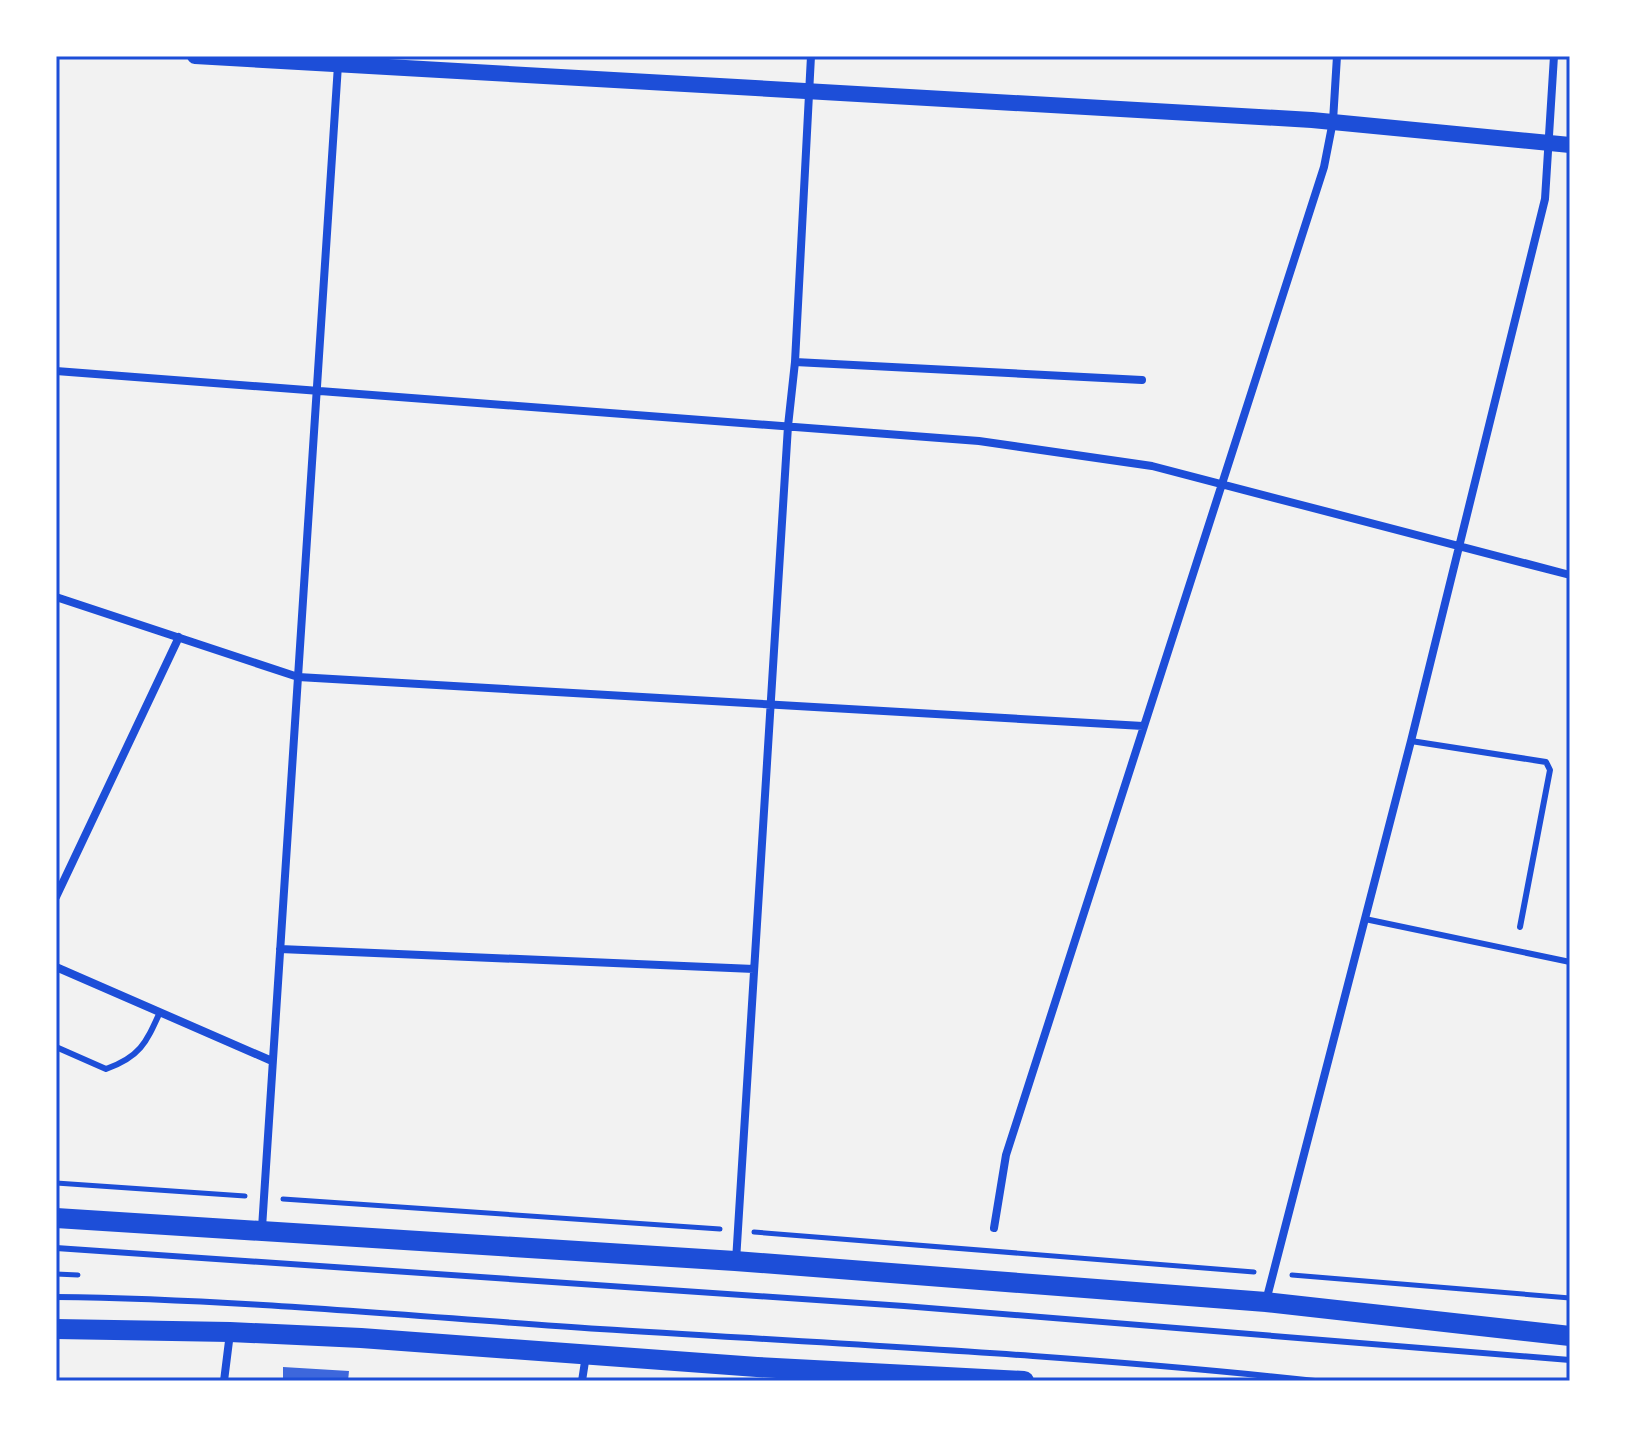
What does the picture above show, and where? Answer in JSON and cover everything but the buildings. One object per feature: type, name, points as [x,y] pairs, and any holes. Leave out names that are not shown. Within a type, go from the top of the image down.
[{"type":"main road","points":[[195,56],[1333,121],[1570,145]]},
{"type":"main road","points":[[56,1218],[735,1261],[1266,1302],[1570,1336]]},
{"type":"main road","points":[[56,1329],[361,1338],[1024,1381]]},
{"type":"street","points":[[735,1261],[788,426],[795,362],[811,56]]},
{"type":"street","points":[[994,1228],[1006,1155],[1324,167],[1333,121],[1337,56]]},
{"type":"street","points":[[1266,1302],[1411,741],[1545,199],[1554,56]]},
{"type":"street","points":[[261,1231],[338,64]]},
{"type":"street","points":[[795,362],[1142,380]]},
{"type":"street","points":[[56,371],[979,441],[1064,452],[1152,466],[1570,575]]},
{"type":"street","points":[[56,597],[298,677],[1143,726]]},
{"type":"street","points":[[56,897],[179,637]]},
{"type":"street","points":[[280,949],[754,969]]},
{"type":"street","points":[[56,967],[272,1061]]},
{"type":"street","points":[[224,1381],[230,1332]]},
{"type":"street","points":[[582,1381],[586,1354]]},
{"type":"lane","points":[[1411,741],[1546,762],[1550,770],[1520,927]]},
{"type":"lane","points":[[1365,919],[1570,962]]},
{"type":"lane","points":[[56,1047],[106,1069],[125,1062],[144,1046],[160,1012]]},
{"type":"lane","points":[[56,1248],[904,1306],[1570,1360]]},
{"type":"lane","points":[[56,1297],[243,1304],[1029,1356],[1187,1367],[1315,1381]]},
{"type":"path","points":[[56,1183],[737,1231],[1570,1298]]},
{"type":"path","points":[[77,1285],[78,1263]]},
{"type":"path","points":[[56,1274],[78,1275]]}]
